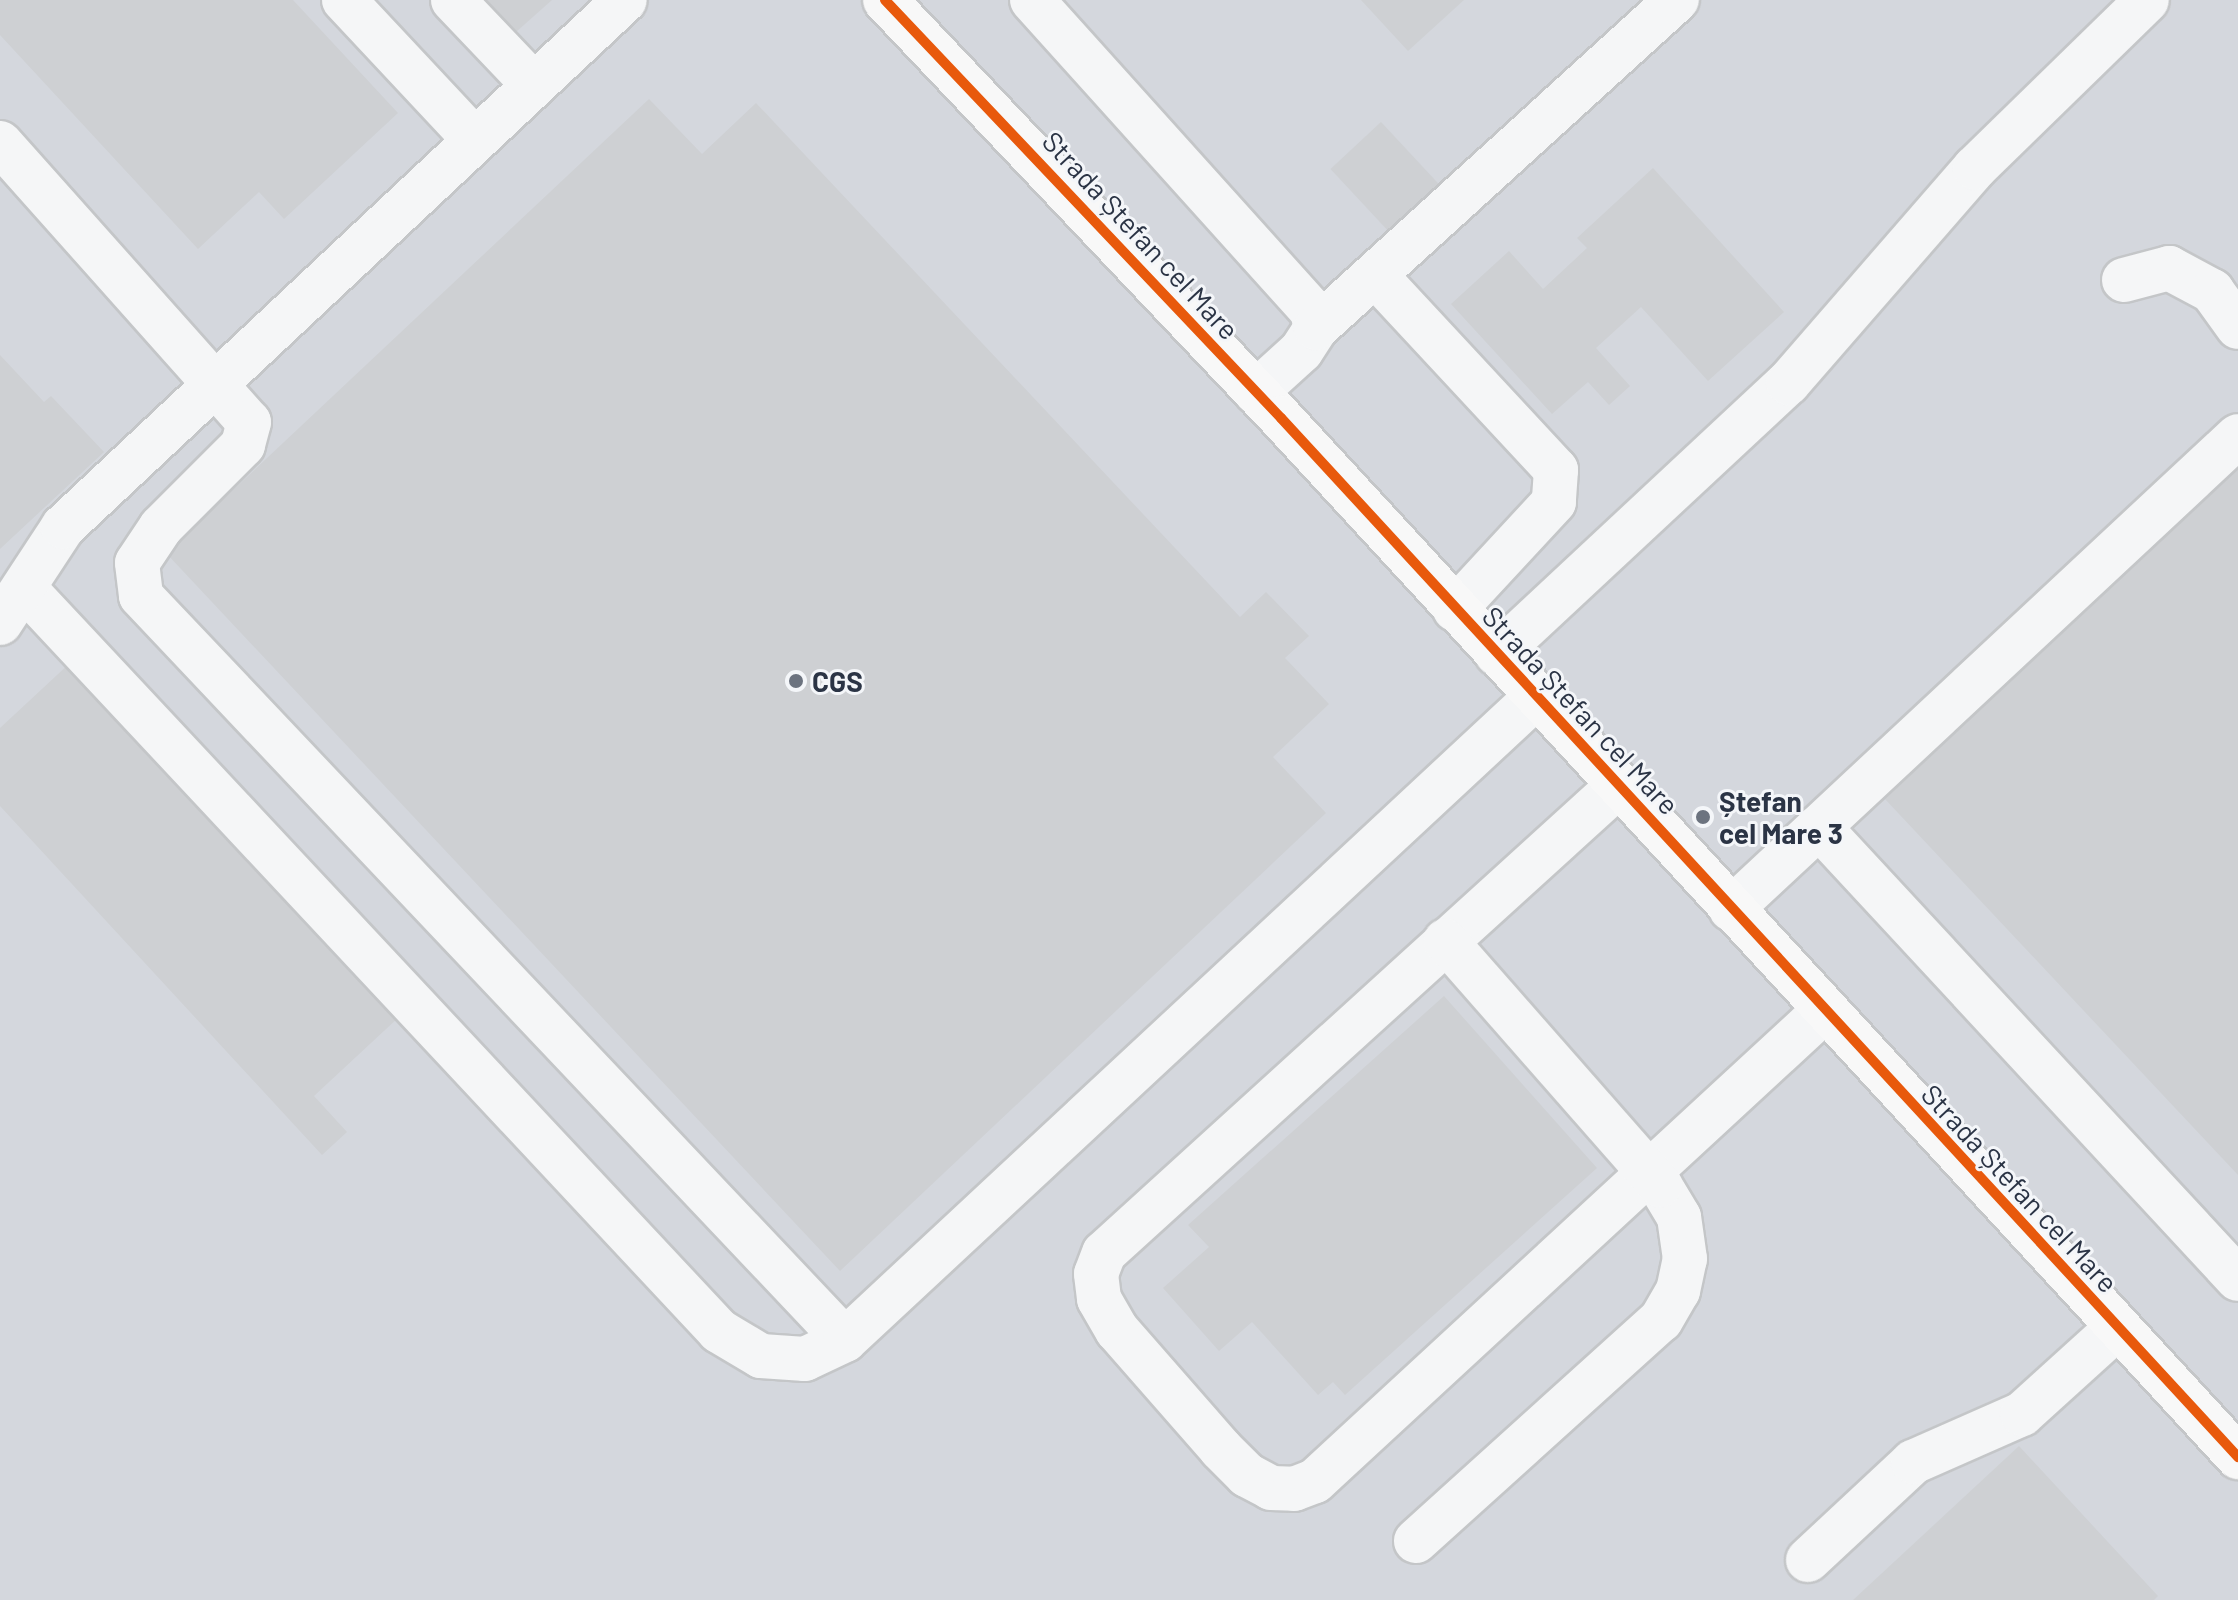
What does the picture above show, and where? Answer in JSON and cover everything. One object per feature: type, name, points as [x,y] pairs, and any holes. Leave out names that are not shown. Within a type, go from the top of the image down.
[{"type":"main road","name":"Strada Ștefan cel Mare","points":[[885,0],[1256,392],[2238,1457]]},
{"type":"lane","points":[[344,0],[475,140]]},
{"type":"lane","points":[[453,0],[534,85]]},
{"type":"lane","points":[[0,623],[63,527],[625,0]]},
{"type":"lane","points":[[1032,0],[1299,292],[1316,328]]},
{"type":"lane","points":[[1256,392],[1301,351],[1316,328],[1677,0]]},
{"type":"lane","points":[[1497,654],[1788,383],[1975,168],[2147,0]]},
{"type":"lane","points":[[0,143],[249,422],[243,445],[161,527],[137,563],[141,596],[845,1340]]},
{"type":"lane","points":[[2124,280],[2169,268],[2212,291],[2238,327]]},
{"type":"lane","points":[[1375,275],[1556,470],[1554,502],[1455,609]]},
{"type":"lane","points":[[1731,909],[2238,436]]},
{"type":"lane","points":[[25,589],[719,1331],[761,1356],[805,1359],[845,1340],[1536,697]]},
{"type":"lane","points":[[1618,786],[1104,1253],[1096,1274],[1099,1299],[1117,1330],[1200,1425],[1247,1475],[1271,1488],[1294,1489],[1315,1481],[1824,1011]]},
{"type":"lane","points":[[1819,827],[2238,1279]]},
{"type":"lane","points":[[1416,1541],[1661,1320],[1678,1291],[1685,1259],[1679,1217],[1650,1173],[1446,941]]},
{"type":"lane","points":[[1808,1560],[1913,1462],[2022,1414],[2117,1328]]},
{"type":"shaded area","points":[[0,0],[2238,0],[2238,1600],[0,1600]]},
{"type":"building","points":[[0,0],[293,0],[398,113],[284,219],[259,192],[198,249],[0,35]]},
{"type":"building","points":[[487,0],[552,0],[516,32]]},
{"type":"building","points":[[1361,0],[1464,0],[1408,51]]},
{"type":"building","name":"CGS","points":[[649,99],[702,154],[756,103],[1240,617],[1266,592],[1309,636],[1285,658],[1329,704],[1273,757],[1326,813],[840,1271],[166,553]]},
{"type":"building","points":[[1381,122],[1448,194],[1397,241],[1331,169]]},
{"type":"building","points":[[1653,168],[1784,312],[1708,381],[1641,307],[1596,348],[1630,386],[1609,405],[1588,382],[1552,414],[1451,304],[1509,251],[1543,289],[1587,248],[1577,238]]},
{"type":"building","points":[[0,355],[44,402],[51,396],[104,452],[0,549]]},
{"type":"building","points":[[2238,466],[2238,1175],[1884,798]]},
{"type":"building","points":[[71,662],[399,1017],[314,1096],[347,1132],[322,1155],[0,806],[0,728]]},
{"type":"building","points":[[1444,996],[1597,1168],[1345,1395],[1333,1382],[1318,1395],[1252,1322],[1219,1351],[1163,1288],[1209,1247],[1188,1225]]},
{"type":"building","points":[[2019,1446],[2158,1596],[2154,1600],[1853,1600]]},
{"type":"cycle path","points":[[885,0],[1281,418],[2238,1457]]},
{"type":"place","name":"CGS","points":[[796,681]]},
{"type":"place","name":"Ștefan cel Mare 3","points":[[1703,817]]}]
